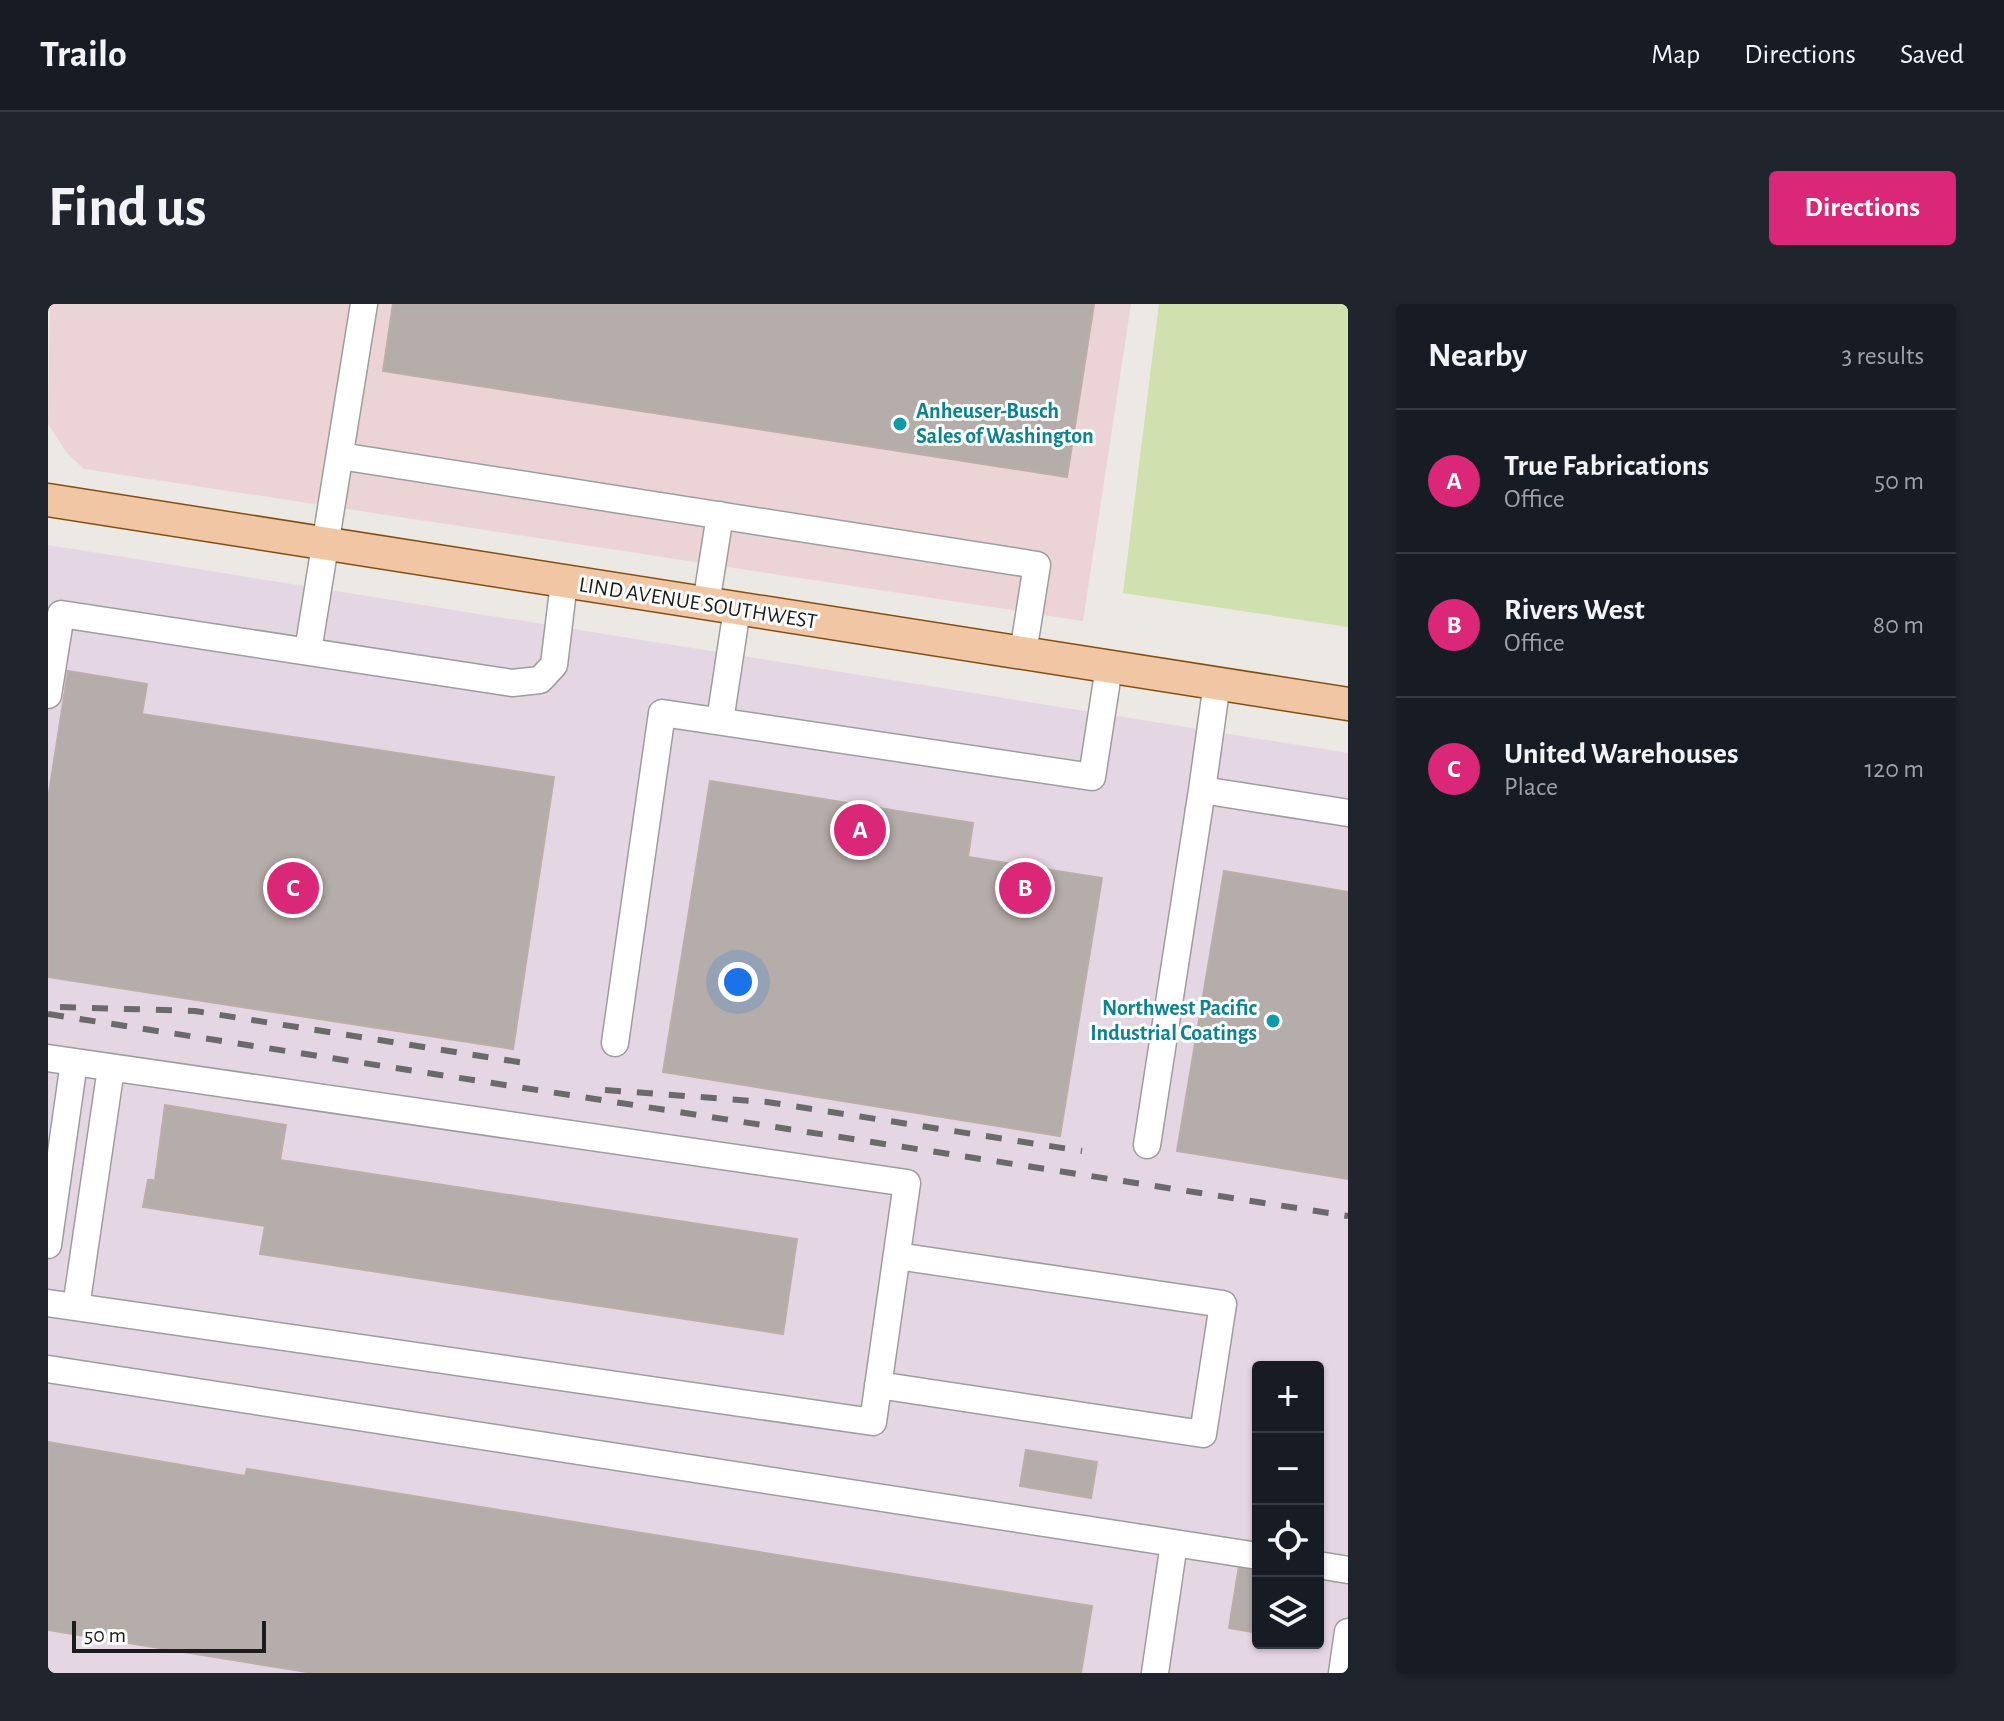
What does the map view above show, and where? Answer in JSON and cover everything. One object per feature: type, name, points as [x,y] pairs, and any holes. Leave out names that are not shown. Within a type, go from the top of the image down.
[{"type":"main road","name":"LIND AVENUE SOUTHWEST","points":[[48,500],[1348,704]]},
{"type":"lane","points":[[308,651],[364,304]]},
{"type":"lane","points":[[340,456],[1037,565],[1023,653]]},
{"type":"lane","points":[[706,604],[720,515]]},
{"type":"lane","points":[[48,695],[61,614],[512,683],[540,680],[554,665],[564,582]]},
{"type":"lane","points":[[720,721],[737,609]]},
{"type":"lane","points":[[615,1043],[662,713],[1092,777],[1109,667]]},
{"type":"lane","points":[[1147,1145],[1217,683]]},
{"type":"lane","points":[[1202,790],[1348,813]]},
{"type":"lane","points":[[48,1058],[907,1183],[873,1422],[48,1303]]},
{"type":"lane","points":[[48,1245],[74,1062]]},
{"type":"lane","points":[[76,1307],[111,1068]]},
{"type":"lane","points":[[878,1385],[1203,1434],[1223,1304],[897,1256]]},
{"type":"lane","points":[[48,1369],[1252,1555]]},
{"type":"lane","points":[[1155,1673],[1174,1543]]},
{"type":"lane","points":[[1324,1566],[1348,1570]]},
{"type":"lane","points":[[1342,1673],[1348,1632]]},
{"type":"shaded area","points":[[50,304],[1131,304],[1083,621],[84,469],[67,453],[48,424]]},
{"type":"shaded area","points":[[48,545],[1348,753],[1348,1673],[48,1673]]},
{"type":"green space","points":[[1159,304],[1348,304],[1348,627],[1123,593]]},
{"type":"building","name":"Anheuser-Busch Sales of Washington","points":[[393,304],[1094,304],[1067,477],[383,371]]},
{"type":"building","points":[[68,671],[147,684],[142,714],[554,777],[513,1049],[48,977],[48,799]]},
{"type":"building","points":[[710,781],[973,823],[968,857],[1102,878],[1060,1136],[663,1072]]},
{"type":"building","name":"Northwest Pacific Industrial Coatings","points":[[1224,871],[1348,892],[1348,1179],[1177,1151]]},
{"type":"building","points":[[165,1105],[286,1125],[280,1160],[797,1239],[783,1334],[260,1254],[265,1226],[143,1207],[148,1180],[155,1180]]},
{"type":"building","points":[[48,1442],[245,1476],[247,1469],[1092,1606],[1081,1673],[313,1673],[48,1630]]},
{"type":"building","points":[[1026,1450],[1097,1462],[1091,1498],[1020,1486]]},
{"type":"building","points":[[1239,1566],[1252,1568],[1252,1632],[1229,1628]]},
{"type":"railway","points":[[60,1007],[195,1011],[525,1063]]},
{"type":"railway","points":[[48,1014],[1348,1216]]},
{"type":"railway","points":[[605,1090],[767,1102],[1082,1151]]},
{"type":"place","name":"Anheuser-Busch Sales of Washington","points":[[900,424]]},
{"type":"place","name":"True Fabrications","points":[[860,830]]},
{"type":"place","name":"United Warehouses","points":[[293,888]]},
{"type":"place","name":"Rivers West","points":[[1025,888]]},
{"type":"place","name":"Northwest Pacific Industrial Coatings","points":[[1273,1021]]}]
